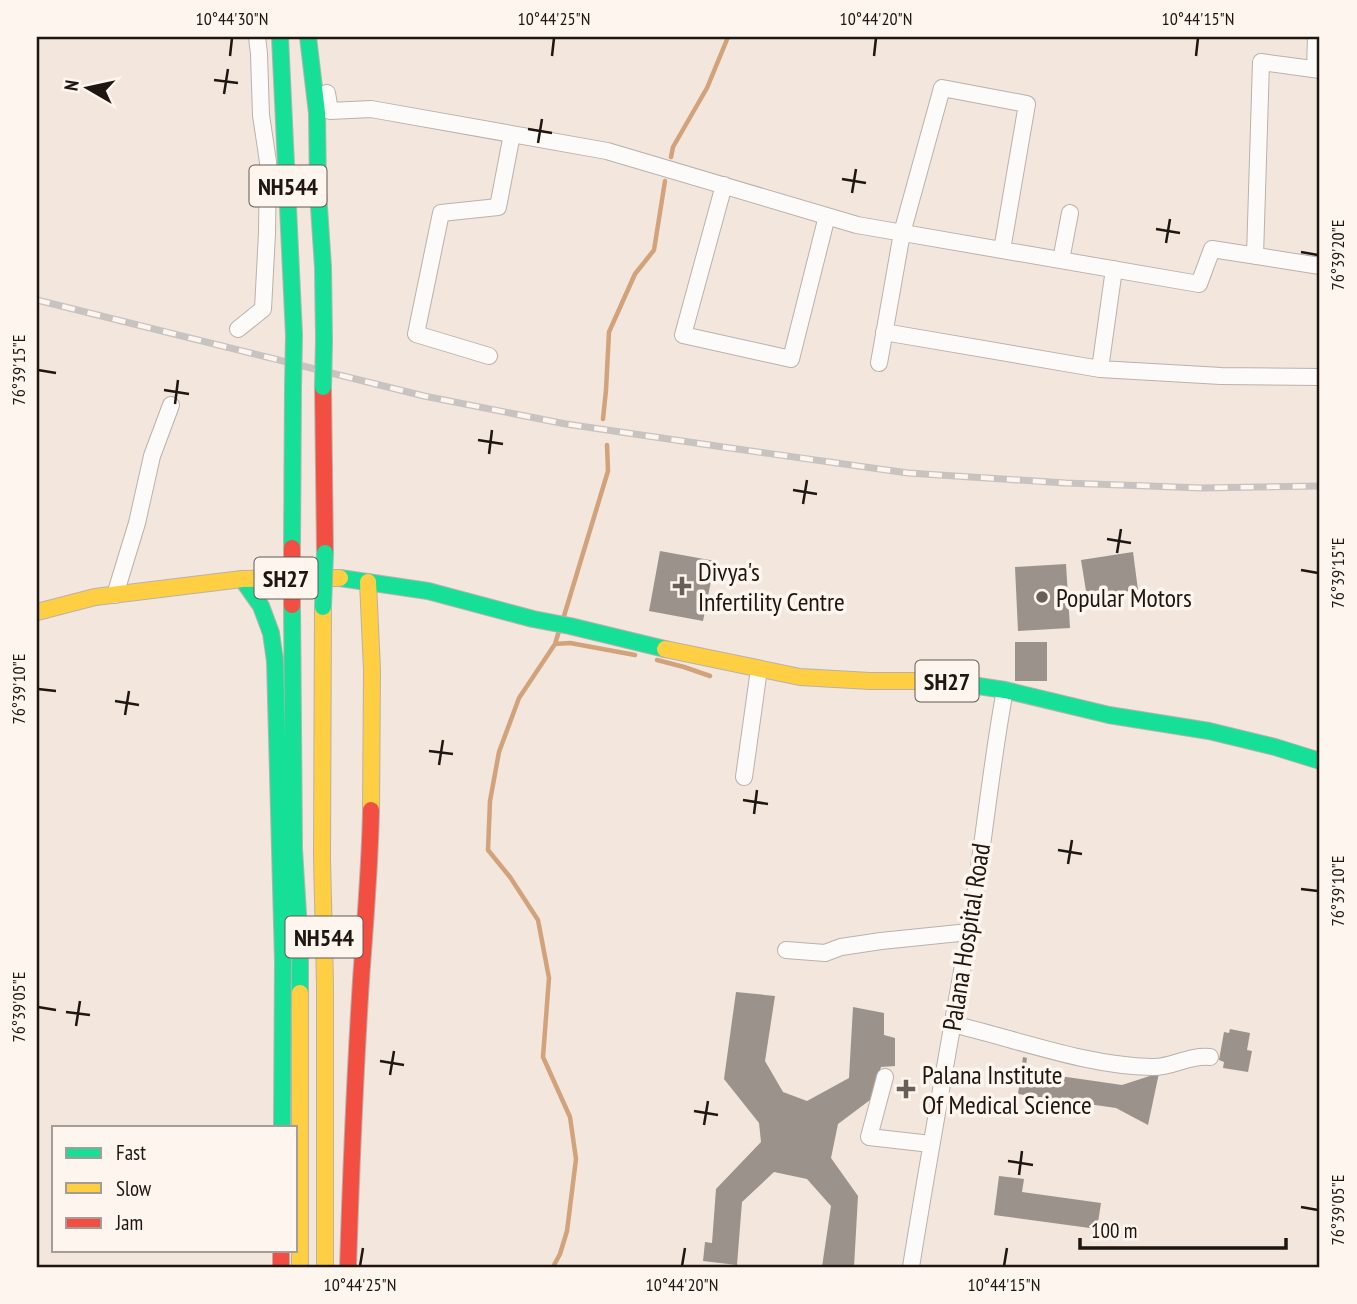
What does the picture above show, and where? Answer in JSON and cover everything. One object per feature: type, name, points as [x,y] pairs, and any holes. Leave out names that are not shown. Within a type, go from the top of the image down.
[{"type":"main road","name":"NH544","points":[[280,37],[294,335],[292,605],[294,849],[300,946],[300,1267]]},
{"type":"main road","name":"NH544","points":[[308,37],[317,113],[323,267],[322,858],[326,984],[325,1267]]},
{"type":"main road","name":"SH27","points":[[37,612],[95,597],[242,579],[339,578],[428,591],[533,619],[800,677],[870,681],[942,680],[1005,690],[1110,715],[1209,731],[1320,761]]},
{"type":"main road","points":[[242,579],[261,606],[271,633],[275,661],[283,961],[282,1126]]},
{"type":"main road","points":[[348,1267],[361,981],[370,858],[372,670],[368,582]]},
{"type":"street","points":[[238,329],[263,309],[268,162],[261,115],[257,37]]},
{"type":"street","points":[[319,37],[330,111],[372,109],[607,151],[857,225],[1199,284],[1212,249],[1320,266]]},
{"type":"street","points":[[1255,256],[1261,62],[1317,70],[1315,37]]},
{"type":"street","points":[[879,363],[902,233],[942,88],[1027,104],[1002,250]]},
{"type":"street","points":[[489,356],[416,334],[440,213],[498,207],[512,134]]},
{"type":"street","points":[[724,185],[683,335],[791,359],[827,216]]},
{"type":"street","points":[[1061,260],[1070,213]]},
{"type":"street","points":[[1100,369],[1114,269]]},
{"type":"street","points":[[884,332],[1100,369],[1221,376],[1320,377]]},
{"type":"street","points":[[115,595],[137,523],[152,456],[171,405]]},
{"type":"street","points":[[744,776],[759,669]]},
{"type":"street","name":"Palana Hospital Road","points":[[911,1267],[969,932],[1005,690]]},
{"type":"street","points":[[786,950],[825,953],[841,947],[881,941],[969,932]]},
{"type":"street","points":[[952,1024],[1116,1064],[1156,1067],[1197,1056],[1210,1057]]},
{"type":"street","points":[[885,1077],[869,1137],[931,1144]]},
{"type":"building","name":"Divya's Infertility Centre","points":[[660,551],[715,561],[703,621],[649,611]]},
{"type":"building","points":[[1133,552],[1138,590],[1087,597],[1081,560]]},
{"type":"building","name":"Popular Motors","points":[[1066,564],[1070,628],[1018,631],[1015,567]]},
{"type":"building","points":[[1015,642],[1047,642],[1047,681],[1015,681]]},
{"type":"building","name":"Palana Institute Of Medical Science","points":[[736,992],[775,996],[765,1061],[783,1092],[807,1101],[849,1078],[853,1007],[884,1013],[884,1035],[895,1038],[895,1066],[881,1067],[870,1100],[838,1124],[831,1158],[858,1196],[854,1267],[822,1267],[831,1206],[807,1179],[774,1172],[742,1202],[737,1265],[703,1261],[705,1242],[712,1243],[716,1189],[761,1142],[759,1123],[724,1079]]},
{"type":"building","points":[[1230,1029],[1250,1033],[1247,1050],[1252,1051],[1248,1072],[1223,1068],[1224,1062],[1219,1060],[1224,1032],[1229,1033]]},
{"type":"building","points":[[1023,1057],[1027,1058],[1025,1071],[1122,1085],[1159,1073],[1148,1125],[1116,1108],[1018,1094]]},
{"type":"building","points":[[999,1176],[1024,1179],[1022,1192],[1101,1203],[1097,1229],[994,1215]]},
{"type":"waterway","points":[[671,157],[673,147],[707,88],[728,37]]},
{"type":"waterway","points":[[603,419],[609,332],[635,274],[654,250],[665,181]]},
{"type":"waterway","points":[[564,616],[608,471],[607,445]]},
{"type":"waterway","points":[[553,1267],[567,1231],[576,1159],[570,1117],[543,1057],[549,978],[538,920],[510,877],[488,850],[490,801],[499,752],[519,698],[555,644],[559,631]]},
{"type":"waterway","points":[[555,644],[570,643],[635,655]]},
{"type":"waterway","points":[[657,660],[710,676]]},
{"type":"railway","points":[[37,300],[424,396],[566,424],[730,448],[908,473],[1202,488],[1320,486]]},
{"type":"traffic: fast","points":[[280,37],[294,335]]},
{"type":"traffic: fast","points":[[308,37],[317,113],[324,340]]},
{"type":"traffic: fast","points":[[293,387],[294,335]]},
{"type":"traffic: fast","points":[[323,387],[324,340]]},
{"type":"traffic: fast","points":[[292,548],[293,387]]},
{"type":"traffic: fast","points":[[323,607],[325,553]]},
{"type":"traffic: fast","points":[[340,578],[428,591],[533,619],[665,649]]},
{"type":"traffic: fast","points":[[242,579],[261,606],[271,633],[275,661],[283,961],[282,1126]]},
{"type":"traffic: fast","points":[[292,605],[294,849],[300,993]]},
{"type":"traffic: fast","points":[[945,681],[1005,690],[1109,715],[1209,731],[1320,761]]},
{"type":"traffic: slow","points":[[37,612],[95,597],[242,579],[340,578]]},
{"type":"traffic: slow","points":[[368,582],[372,670],[371,810]]},
{"type":"traffic: slow","points":[[323,607],[325,1267]]},
{"type":"traffic: slow","points":[[665,649],[800,677],[945,681]]},
{"type":"traffic: slow","points":[[300,993],[300,1267]]},
{"type":"traffic: jam","points":[[323,387],[325,553]]},
{"type":"traffic: jam","points":[[292,548],[292,605]]},
{"type":"traffic: jam","points":[[348,1267],[371,810]]},
{"type":"traffic: jam","points":[[281,1252],[281,1267]]},
{"type":"place","name":"Divya's Infertility Centre","points":[[682,586]]},
{"type":"place","name":"Popular Motors","points":[[1042,597]]},
{"type":"place","name":"Palana Institute Of Medical Science","points":[[906,1089]]}]
